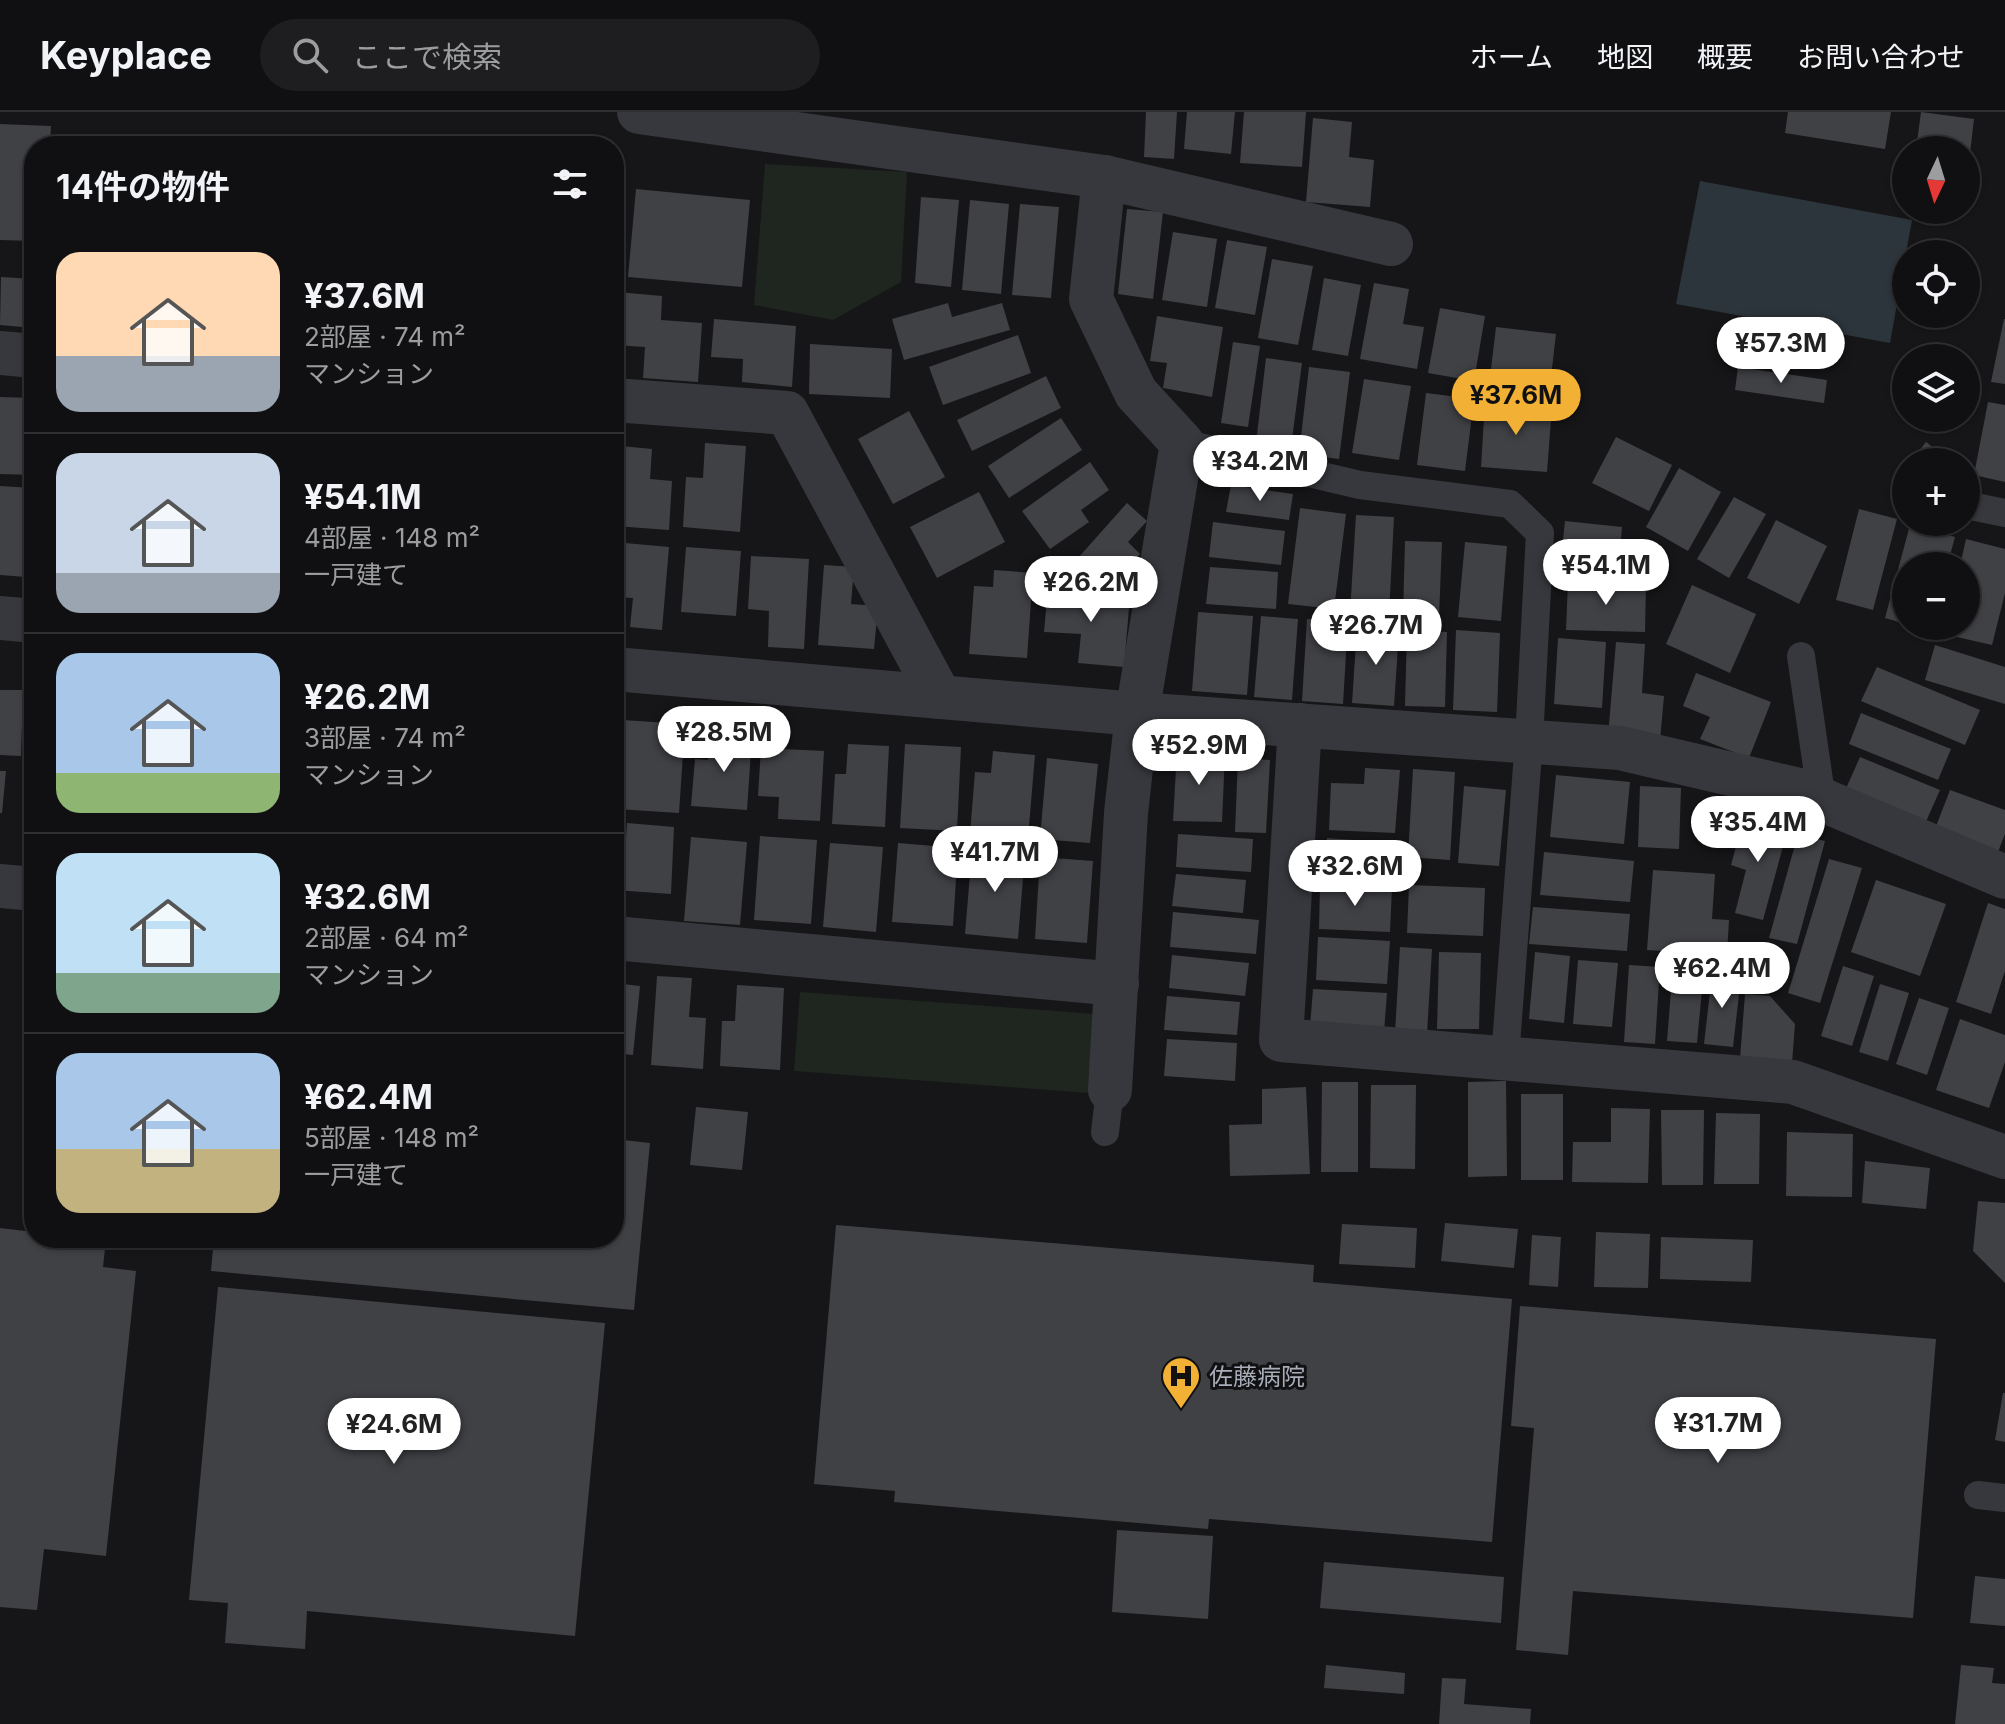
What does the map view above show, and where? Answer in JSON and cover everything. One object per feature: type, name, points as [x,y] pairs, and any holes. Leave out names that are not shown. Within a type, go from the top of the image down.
[{"type":"street","points":[[639,112],[1104,177],[1391,244]]},
{"type":"street","points":[[1104,177],[1091,299],[1136,393],[1182,443],[1137,714],[1126,813],[1110,1090]]},
{"type":"street","points":[[0,353],[24,355]]},
{"type":"street","points":[[624,401],[787,413],[940,697]]},
{"type":"street","points":[[0,618],[24,620]]},
{"type":"street","points":[[624,670],[1137,714],[1620,748],[1799,790],[2005,877]]},
{"type":"street","points":[[1300,725],[1281,1040],[1793,1082],[2005,1157]]},
{"type":"street","points":[[0,886],[24,888]]},
{"type":"street","points":[[624,939],[1117,984]]},
{"type":"lane","points":[[1182,443],[1360,485],[1510,504],[1540,533],[1529,740],[1505,1058]]},
{"type":"lane","points":[[1980,508],[2005,513]]},
{"type":"lane","points":[[1801,656],[1822,801]]},
{"type":"lane","points":[[1105,1132],[1110,1090]]},
{"type":"shaded area","points":[[765,164],[907,172],[901,282],[833,320],[754,305]]},
{"type":"shaded area","points":[[1700,181],[1892,216],[1892,224],[1911,224],[1908,240],[1892,240],[1890,343],[1676,304]]},
{"type":"shaded area","points":[[800,992],[1095,1014],[1088,1093],[794,1071]]},
{"type":"building","points":[[1146,112],[1177,112],[1174,159],[1144,157]]},
{"type":"building","points":[[1187,112],[1235,112],[1231,154],[1184,149]]},
{"type":"building","points":[[1244,112],[1306,112],[1302,167],[1240,163]]},
{"type":"building","points":[[1788,112],[1891,112],[1885,149],[1785,133]]},
{"type":"building","points":[[1921,112],[1974,119],[1972,136],[1918,136]]},
{"type":"building","points":[[1313,118],[1352,122],[1349,157],[1374,160],[1370,207],[1306,202]]},
{"type":"building","points":[[0,124],[51,126],[50,136],[24,136],[24,241],[0,240]]},
{"type":"building","points":[[636,189],[750,200],[742,287],[628,277]]},
{"type":"building","points":[[921,197],[959,200],[951,287],[915,283]]},
{"type":"building","points":[[970,200],[1009,204],[1001,294],[962,290]]},
{"type":"building","points":[[1020,204],[1059,207],[1051,298],[1012,295]]},
{"type":"building","points":[[1127,209],[1163,212],[1153,299],[1118,294]]},
{"type":"building","points":[[1173,232],[1217,239],[1207,307],[1162,300]]},
{"type":"building","points":[[1227,240],[1267,247],[1255,315],[1215,308]]},
{"type":"building","points":[[1272,259],[1313,266],[1298,345],[1258,338]]},
{"type":"building","points":[[1,277],[24,278],[24,327],[0,325]]},
{"type":"building","points":[[1324,278],[1361,285],[1348,356],[1312,350]]},
{"type":"building","points":[[1374,283],[1409,289],[1403,324],[1424,327],[1417,369],[1360,359]]},
{"type":"building","points":[[624,293],[662,296],[661,320],[702,323],[698,382],[643,378],[645,347],[624,346]]},
{"type":"building","points":[[948,303],[952,317],[1002,303],[1010,330],[904,360],[892,319]]},
{"type":"building","points":[[1440,308],[1485,316],[1474,381],[1428,373]]},
{"type":"building","points":[[1157,316],[1223,327],[1212,397],[1163,388],[1167,363],[1150,361]]},
{"type":"building","points":[[714,319],[796,326],[792,387],[742,382],[743,359],[711,357]]},
{"type":"building","points":[[2005,319],[2005,384],[1991,382]]},
{"type":"building","points":[[1496,327],[1556,334],[1549,394],[1489,386]]},
{"type":"building","points":[[1018,335],[1031,373],[943,405],[929,367]]},
{"type":"building","points":[[1233,342],[1260,346],[1248,427],[1221,423]]},
{"type":"building","points":[[810,344],[892,349],[890,398],[809,394]]},
{"type":"building","points":[[1266,358],[1302,363],[1291,447],[1256,443]]},
{"type":"building","points":[[1309,367],[1350,372],[1339,459],[1299,454]]},
{"type":"building","points":[[1738,367],[1827,380],[1824,403],[1735,390]]},
{"type":"building","points":[[1046,376],[1061,408],[972,451],[957,420]]},
{"type":"building","points":[[1364,379],[1411,386],[1399,460],[1352,453]]},
{"type":"building","points":[[1426,393],[1474,399],[1465,471],[1417,465]]},
{"type":"building","points":[[0,397],[24,398],[24,475],[0,474]]},
{"type":"building","points":[[1485,402],[1552,407],[1547,472],[1481,467]]},
{"type":"building","points":[[1988,402],[2005,405],[2005,482],[1980,476],[1979,448]]},
{"type":"building","points":[[909,411],[945,477],[893,504],[858,439]]},
{"type":"building","points":[[1061,418],[1082,450],[1009,498],[988,466]]},
{"type":"building","points":[[1616,437],[1672,465],[1649,511],[1592,483]]},
{"type":"building","points":[[705,443],[746,446],[740,532],[683,527],[686,477],[703,478]]},
{"type":"building","points":[[624,446],[652,449],[650,479],[672,481],[669,530],[624,527]]},
{"type":"building","points":[[1090,462],[1109,490],[1081,510],[1089,522],[1050,549],[1022,511]]},
{"type":"building","points":[[1679,468],[1721,492],[1688,551],[1646,527]]},
{"type":"building","points":[[1231,485],[1293,494],[1289,520],[1226,512]]},
{"type":"building","points":[[0,486],[24,487],[24,577],[0,575]]},
{"type":"building","points":[[979,492],[1005,542],[937,578],[910,527]]},
{"type":"building","points":[[1734,497],[1766,514],[1729,578],[1697,559]]},
{"type":"building","points":[[1127,503],[1147,521],[1128,542],[1140,554],[1111,587],[1078,558]]},
{"type":"building","points":[[1300,508],[1346,514],[1334,609],[1288,604]]},
{"type":"building","points":[[1859,509],[1892,518],[1893,536],[1873,610],[1836,600]]},
{"type":"building","points":[[1356,515],[1394,517],[1389,615],[1350,613]]},
{"type":"building","points":[[1776,520],[1827,546],[1799,604],[1747,578]]},
{"type":"building","points":[[1565,521],[1622,527],[1620,550],[1634,552],[1632,575],[1560,568]]},
{"type":"building","points":[[1213,522],[1285,531],[1281,565],[1209,557]]},
{"type":"building","points":[[1907,536],[1955,537],[1951,552],[1903,552]]},
{"type":"building","points":[[1966,539],[2005,549],[2005,593],[1992,645],[1970,640],[1980,640],[1980,552],[1963,552]]},
{"type":"building","points":[[1405,541],[1442,542],[1439,617],[1403,615]]},
{"type":"building","points":[[1465,542],[1507,546],[1501,621],[1458,617]]},
{"type":"building","points":[[624,543],[669,547],[662,630],[630,627],[633,598],[624,598]]},
{"type":"building","points":[[686,547],[741,551],[736,616],[681,612]]},
{"type":"building","points":[[751,556],[809,559],[804,649],[768,647],[769,611],[748,609]]},
{"type":"building","points":[[824,565],[854,567],[851,604],[878,606],[874,649],[818,645]]},
{"type":"building","points":[[1210,567],[1278,572],[1276,609],[1206,604]]},
{"type":"building","points":[[994,570],[1033,573],[1027,658],[969,654],[974,586],[993,587]]},
{"type":"building","points":[[1568,582],[1646,584],[1645,632],[1566,630]]},
{"type":"building","points":[[1692,585],[1756,614],[1730,673],[1666,644]]},
{"type":"building","points":[[1048,589],[1130,596],[1124,667],[1078,663],[1081,634],[1044,632]]},
{"type":"building","points":[[1892,592],[1892,620],[1885,618]]},
{"type":"building","points":[[1198,612],[1253,616],[1247,695],[1192,691]]},
{"type":"building","points":[[1261,616],[1298,619],[1292,700],[1254,697]]},
{"type":"building","points":[[1307,619],[1348,621],[1343,704],[1302,701]]},
{"type":"building","points":[[1357,628],[1399,631],[1394,706],[1352,703]]},
{"type":"building","points":[[1407,630],[1447,632],[1445,707],[1405,706]]},
{"type":"building","points":[[1456,630],[1500,633],[1497,712],[1453,710]]},
{"type":"building","points":[[1558,638],[1606,642],[1602,708],[1554,704]]},
{"type":"building","points":[[1616,642],[1645,644],[1642,693],[1664,696],[1660,740],[1608,736]]},
{"type":"building","points":[[1935,645],[2005,667],[2005,704],[1925,680]]},
{"type":"building","points":[[1877,667],[1980,710],[1965,745],[1861,701]]},
{"type":"building","points":[[1696,673],[1771,702],[1749,758],[1700,739],[1710,717],[1683,706]]},
{"type":"building","points":[[0,690],[23,690],[21,756],[0,755]]},
{"type":"building","points":[[1861,713],[1951,749],[1938,780],[1849,744]]},
{"type":"building","points":[[624,720],[685,724],[679,813],[624,809]]},
{"type":"building","points":[[710,734],[752,736],[747,810],[691,806],[695,759],[708,760]]},
{"type":"building","points":[[848,744],[889,746],[885,827],[832,824],[835,774],[846,774]]},
{"type":"building","points":[[905,744],[961,747],[957,831],[900,828]]},
{"type":"building","points":[[761,748],[824,751],[820,821],[778,819],[779,797],[758,796]]},
{"type":"building","points":[[993,751],[1035,755],[1028,838],[970,834],[975,772],[991,773]]},
{"type":"building","points":[[1177,751],[1225,753],[1222,822],[1173,821]]},
{"type":"building","points":[[1860,757],[1940,790],[1924,826],[1844,793]]},
{"type":"building","points":[[1047,758],[1098,764],[1090,843],[1040,839]]},
{"type":"building","points":[[1238,758],[1270,760],[1266,833],[1235,832]]},
{"type":"building","points":[[1365,768],[1400,770],[1395,833],[1329,830],[1331,783],[1364,784]]},
{"type":"building","points":[[1413,769],[1455,772],[1450,860],[1408,857]]},
{"type":"building","points":[[0,771],[6,771],[2,813],[0,813]]},
{"type":"building","points":[[1556,775],[1630,782],[1624,844],[1550,837]]},
{"type":"building","points":[[1464,786],[1506,790],[1499,866],[1458,863]]},
{"type":"building","points":[[1640,786],[1681,788],[1679,849],[1638,847]]},
{"type":"building","points":[[1950,790],[2005,810],[2005,834],[1998,852],[1935,829]]},
{"type":"building","points":[[1744,817],[1788,828],[1763,920],[1735,913],[1746,870],[1731,865]]},
{"type":"building","points":[[627,823],[674,827],[671,894],[624,891]]},
{"type":"building","points":[[1178,834],[1253,839],[1251,872],[1176,867]]},
{"type":"building","points":[[1798,834],[1825,841],[1797,944],[1769,938]]},
{"type":"building","points":[[760,836],[817,840],[811,924],[754,920]]},
{"type":"building","points":[[691,837],[747,842],[740,925],[684,921]]},
{"type":"building","points":[[1327,838],[1395,843],[1392,880],[1324,875]]},
{"type":"building","points":[[830,843],[883,847],[876,932],[823,927]]},
{"type":"building","points":[[898,843],[958,848],[953,926],[892,922]]},
{"type":"building","points":[[972,850],[1025,854],[1018,939],[965,934]]},
{"type":"building","points":[[1544,852],[1634,861],[1630,902],[1540,895]]},
{"type":"building","points":[[1040,857],[1093,861],[1087,943],[1035,939]]},
{"type":"building","points":[[1829,859],[1862,868],[1820,1003],[1788,993]]},
{"type":"building","points":[[1653,870],[1715,874],[1712,919],[1729,920],[1727,955],[1647,950]]},
{"type":"building","points":[[1176,874],[1246,880],[1243,913],[1172,906]]},
{"type":"building","points":[[1876,880],[1946,904],[1920,976],[1851,952]]},
{"type":"building","points":[[1320,885],[1392,888],[1390,932],[1319,929]]},
{"type":"building","points":[[1409,885],[1485,888],[1483,936],[1407,933]]},
{"type":"building","points":[[1988,903],[2005,909],[2005,971],[1991,1014],[1956,1002]]},
{"type":"building","points":[[1533,907],[1630,914],[1627,951],[1529,944]]},
{"type":"building","points":[[1173,912],[1259,920],[1256,954],[1170,947]]},
{"type":"building","points":[[1318,937],[1390,941],[1387,984],[1316,980]]},
{"type":"building","points":[[1400,947],[1432,949],[1427,1034],[1395,1033]]},
{"type":"building","points":[[1439,952],[1481,953],[1479,1029],[1437,1029]]},
{"type":"building","points":[[1535,952],[1570,956],[1564,1023],[1529,1019]]},
{"type":"building","points":[[1172,955],[1249,963],[1245,996],[1169,988]]},
{"type":"building","points":[[1578,960],[1618,963],[1612,1027],[1573,1024]]},
{"type":"building","points":[[1629,965],[1660,967],[1655,1044],[1624,1042]]},
{"type":"building","points":[[1673,966],[1704,968],[1697,1043],[1667,1041]]},
{"type":"building","points":[[1843,966],[1874,976],[1852,1046],[1821,1036]]},
{"type":"building","points":[[1712,974],[1741,977],[1733,1047],[1704,1044]]},
{"type":"building","points":[[657,976],[692,978],[689,1017],[706,1018],[703,1069],[651,1065]]},
{"type":"building","points":[[624,984],[640,986],[633,1055],[624,1054]]},
{"type":"building","points":[[1880,984],[1909,993],[1888,1061],[1859,1052]]},
{"type":"building","points":[[737,985],[784,988],[780,1070],[720,1066],[722,1021],[735,1021]]},
{"type":"building","points":[[1313,989],[1387,993],[1384,1032],[1310,1027]]},
{"type":"building","points":[[1745,994],[1770,996],[1795,1024],[1792,1063],[1740,1059]]},
{"type":"building","points":[[1167,996],[1240,1002],[1237,1035],[1164,1030]]},
{"type":"building","points":[[1919,998],[1949,1008],[1927,1075],[1896,1064]]},
{"type":"building","points":[[1960,1019],[2005,1035],[2005,1062],[1989,1108],[1936,1090]]},
{"type":"building","points":[[1167,1039],[1237,1043],[1235,1081],[1164,1076]]},
{"type":"building","points":[[1506,1081],[1507,1176],[1468,1177],[1468,1082]]},
{"type":"building","points":[[1322,1082],[1358,1082],[1358,1172],[1321,1172]]},
{"type":"building","points":[[1371,1085],[1416,1085],[1415,1169],[1370,1168]]},
{"type":"building","points":[[1306,1087],[1310,1174],[1230,1176],[1229,1125],[1262,1124],[1262,1089]]},
{"type":"building","points":[[1521,1094],[1563,1094],[1563,1180],[1521,1180]]},
{"type":"building","points":[[696,1107],[748,1112],[742,1170],[690,1165]]},
{"type":"building","points":[[1611,1108],[1650,1109],[1648,1183],[1572,1182],[1573,1142],[1611,1142]]},
{"type":"building","points":[[1661,1110],[1704,1110],[1703,1185],[1662,1185]]},
{"type":"building","points":[[1716,1113],[1760,1114],[1759,1184],[1714,1184]]},
{"type":"building","points":[[1787,1132],[1853,1134],[1852,1197],[1786,1196]]},
{"type":"building","points":[[624,1140],[650,1143],[634,1310],[211,1271],[213,1248],[624,1248]]},
{"type":"building","points":[[1865,1161],[1930,1168],[1926,1209],[1862,1203]]},
{"type":"building","points":[[1978,1201],[2005,1203],[2005,1283],[1973,1251]]},
{"type":"building","points":[[1445,1223],[1518,1229],[1514,1268],[1441,1261]]},
{"type":"building","points":[[1342,1224],[1417,1228],[1415,1268],[1339,1264]]},
{"type":"building","points":[[836,1225],[1314,1265],[1313,1282],[1512,1299],[1492,1542],[1209,1519],[1208,1529],[894,1502],[895,1491],[814,1484]]},
{"type":"building","points":[[0,1228],[24,1231],[24,1248],[105,1248],[103,1267],[136,1271],[106,1556],[44,1549],[37,1610],[0,1607]]},
{"type":"building","points":[[1596,1232],[1650,1234],[1648,1288],[1594,1287]]},
{"type":"building","points":[[1532,1235],[1561,1237],[1558,1287],[1529,1285]]},
{"type":"building","points":[[1661,1237],[1753,1240],[1751,1282],[1660,1279]]},
{"type":"building","points":[[218,1287],[605,1323],[575,1636],[307,1611],[305,1649],[225,1643],[228,1603],[189,1600]]},
{"type":"building","points":[[1520,1306],[1936,1339],[1913,1618],[1573,1591],[1568,1655],[1516,1650],[1534,1428],[1511,1426]]},
{"type":"building","points":[[2005,1393],[2005,1442],[1995,1440]]},
{"type":"building","points":[[1117,1530],[1213,1536],[1208,1619],[1112,1612]]},
{"type":"building","points":[[1324,1562],[1504,1577],[1501,1623],[1320,1608]]},
{"type":"building","points":[[1975,1576],[2005,1579],[2005,1626],[1970,1623]]},
{"type":"building","points":[[1326,1665],[1405,1673],[1404,1694],[1324,1688]]},
{"type":"building","points":[[1961,1665],[1994,1668],[1992,1683],[2005,1684],[2005,1724],[1955,1724]]},
{"type":"building","points":[[1442,1678],[1466,1679],[1464,1704],[1531,1709],[1530,1724],[1439,1724]]},
{"type":"place","name":"佐藤病院","points":[[1181,1410]]}]
